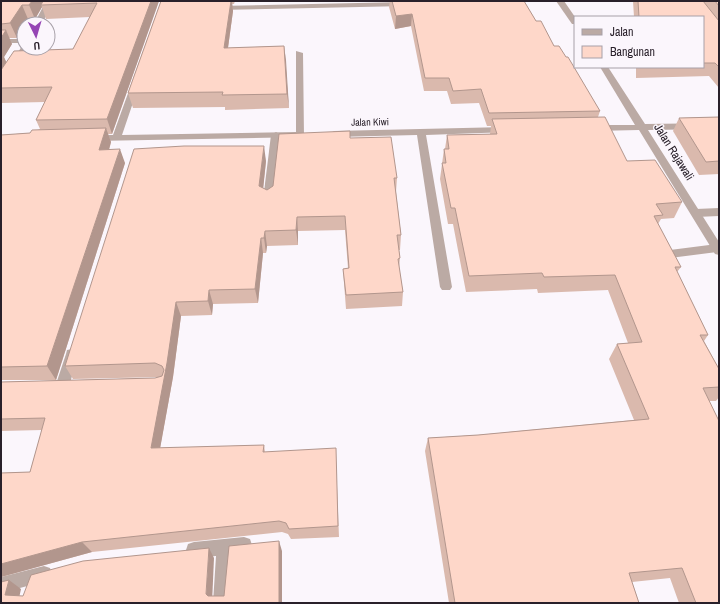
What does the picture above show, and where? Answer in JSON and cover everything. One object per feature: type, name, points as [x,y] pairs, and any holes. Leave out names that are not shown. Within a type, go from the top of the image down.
[{"type":"street","points":[[42,16],[50,1]]},
{"type":"street","points":[[560,1],[574,21]]},
{"type":"street","points":[[216,8],[410,4]]},
{"type":"street","points":[[1,41],[16,41]]},
{"type":"street","points":[[86,138],[305,134],[299,53]]},
{"type":"street","points":[[1,87],[20,56]]},
{"type":"street","name":"Jalan Rajawali","points":[[605,68],[643,127],[718,250]]},
{"type":"street","points":[[117,137],[138,76]]},
{"type":"street","points":[[588,128],[719,126]]},
{"type":"street","name":"Jalan Kiwi","points":[[325,134],[516,130]]},
{"type":"street","points":[[421,132],[446,287]]},
{"type":"street","points":[[268,200],[276,135]]},
{"type":"street","points":[[136,152],[140,137]]},
{"type":"street","points":[[696,213],[719,212]]},
{"type":"street","points":[[670,254],[718,250]]},
{"type":"street","points":[[62,387],[76,341]]},
{"type":"street","points":[[46,387],[77,386]]},
{"type":"street","points":[[178,552],[260,543]]},
{"type":"street","points":[[221,603],[225,547]]},
{"type":"street","points":[[1,585],[55,570]]},
{"type":"street","points":[[29,596],[34,576]]},
{"type":"building","points":[[1,1],[32,1],[29,5],[22,5],[10,23],[1,24]]},
{"type":"building","points":[[43,1],[151,1],[107,119],[36,120],[52,87],[1,88],[1,70],[14,51],[16,51],[16,56],[56,56],[56,50],[73,49],[97,3],[41,5]]},
{"type":"building","points":[[161,1],[231,1],[224,48],[284,46],[287,94],[222,95],[223,92],[128,93]]},
{"type":"building","points":[[392,1],[524,1],[536,21],[541,21],[554,46],[559,46],[566,57],[568,57],[600,111],[489,113],[481,89],[453,91],[449,78],[425,78],[412,14],[396,16]]},
{"type":"building","points":[[638,1],[703,1],[719,21],[719,67],[715,63],[704,63],[704,16],[639,16]]},
{"type":"building","points":[[1,30],[6,30],[1,38]]},
{"type":"building","points":[[605,117],[627,161],[655,160],[682,202],[656,204],[663,215],[654,216],[681,267],[675,267],[708,335],[700,335],[719,369],[719,387],[703,388],[719,421],[719,603],[696,603],[682,568],[629,573],[639,603],[455,603],[428,438],[478,435],[649,419],[617,344],[642,342],[615,275],[544,277],[542,273],[469,276],[455,208],[451,208],[442,163],[446,163],[444,149],[449,149],[447,135],[497,134],[492,119]]},
{"type":"building","points":[[719,117],[719,161],[706,162],[679,118]]},
{"type":"building","points":[[106,128],[99,150],[120,149],[47,366],[1,367],[1,135],[30,133],[32,130]]},
{"type":"building","points":[[350,131],[350,138],[391,137],[397,178],[394,178],[401,235],[397,235],[400,258],[398,259],[403,292],[346,295],[343,269],[349,268],[345,216],[297,217],[296,230],[265,231],[264,238],[261,238],[255,289],[209,290],[208,301],[176,302],[167,363],[151,448],[264,445],[263,452],[336,448],[338,526],[289,529],[286,523],[279,521],[82,542],[1,564],[1,473],[30,472],[45,418],[1,419],[1,382],[155,378],[162,376],[164,370],[162,366],[155,363],[65,366],[134,149],[184,146],[264,146],[259,186],[267,190],[273,186],[279,134]]},
{"type":"building","points":[[279,541],[279,603],[1,603],[1,582],[9,580],[5,595],[23,596],[31,575],[83,561],[209,548],[206,594],[208,596],[224,596],[229,546]]}]
